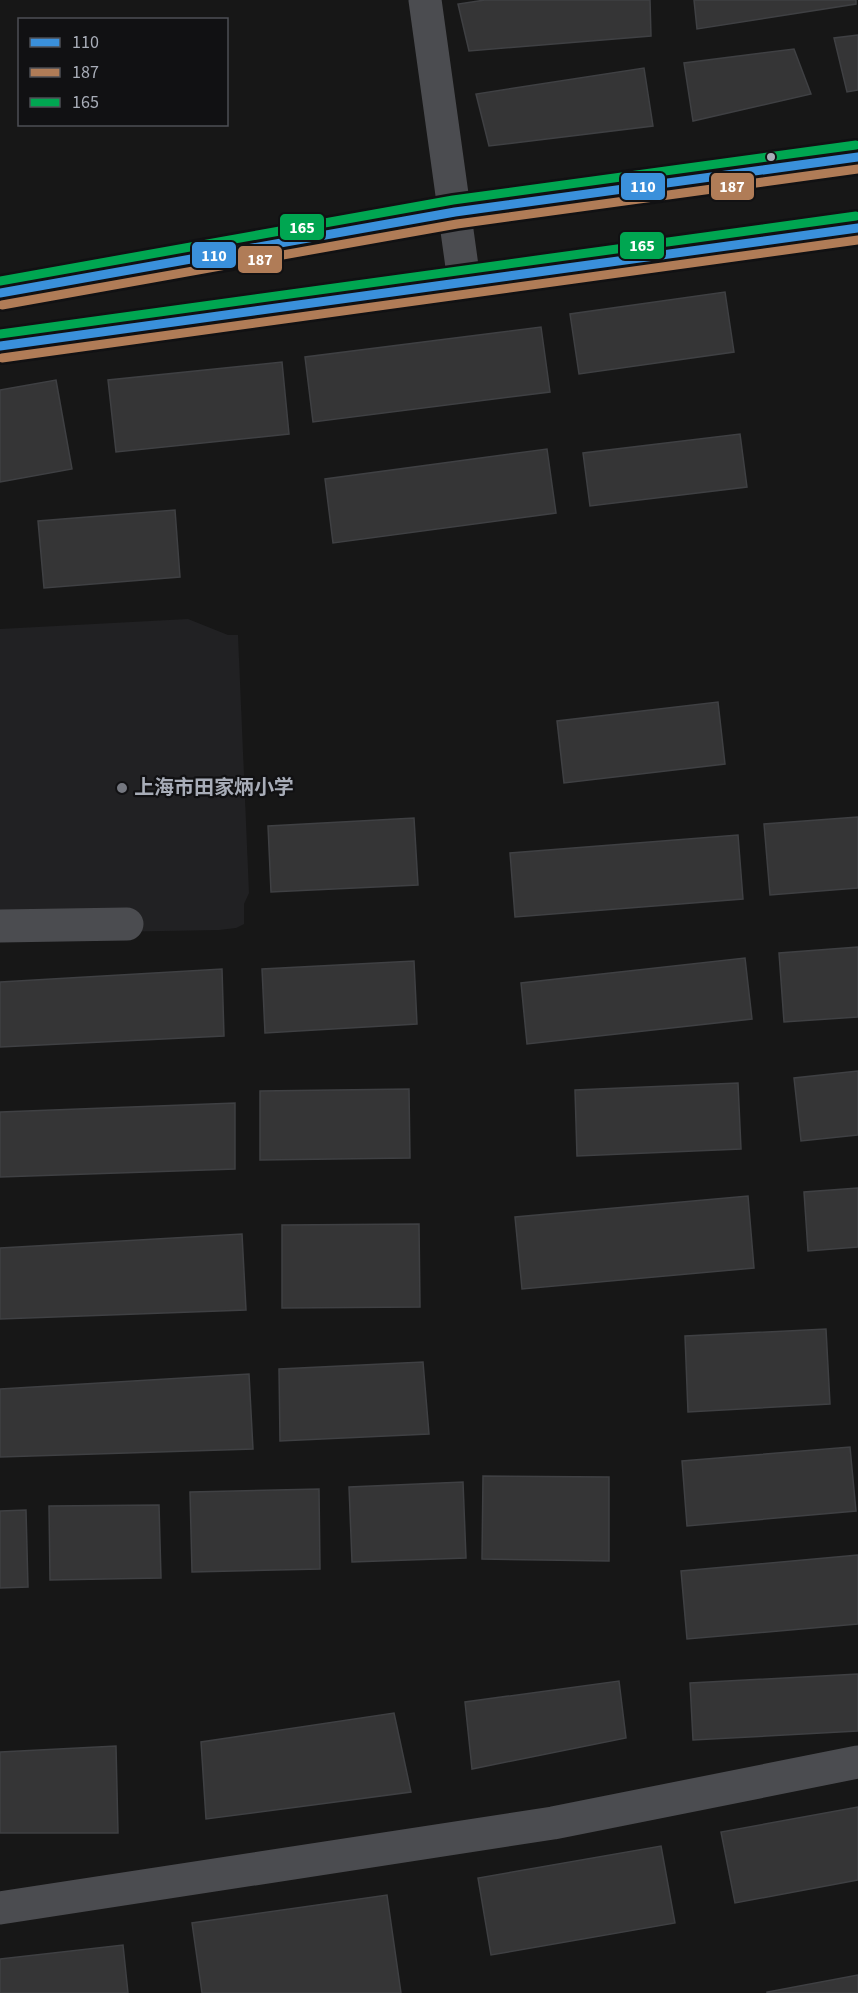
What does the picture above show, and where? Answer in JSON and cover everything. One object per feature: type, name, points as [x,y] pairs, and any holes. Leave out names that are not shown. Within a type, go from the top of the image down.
[{"type":"main road","points":[[0,293],[455,212],[858,157]]},
{"type":"main road","points":[[0,346],[858,228]]},
{"type":"street","points":[[424,0],[465,281]]},
{"type":"street","points":[[0,926],[127,924]]},
{"type":"street","points":[[0,1908],[553,1823],[858,1762]]},
{"type":"shaded area","name":"上海市田家炳小学","points":[[188,619],[228,635],[238,635],[249,893],[244,904],[244,924],[236,928],[219,930],[0,937],[0,629]]},
{"type":"building","points":[[485,0],[650,0],[651,36],[469,51],[458,4]]},
{"type":"building","points":[[694,0],[856,0],[856,4],[697,29]]},
{"type":"building","points":[[858,35],[858,90],[847,92],[834,38]]},
{"type":"building","points":[[794,49],[811,94],[693,121],[684,63]]},
{"type":"building","points":[[644,68],[653,126],[489,146],[476,94]]},
{"type":"building","points":[[725,292],[734,352],[579,374],[570,314]]},
{"type":"building","points":[[541,327],[550,392],[313,422],[305,357]]},
{"type":"building","points":[[282,362],[289,434],[116,452],[108,380]]},
{"type":"building","points":[[56,380],[72,469],[0,482],[0,390]]},
{"type":"building","points":[[740,434],[747,487],[590,506],[583,453]]},
{"type":"building","points":[[547,449],[556,513],[333,543],[325,479]]},
{"type":"building","points":[[175,510],[180,577],[44,588],[38,521]]},
{"type":"building","points":[[718,702],[725,764],[564,783],[557,721]]},
{"type":"building","points":[[858,817],[858,888],[770,895],[764,824]]},
{"type":"building","points":[[414,818],[418,885],[271,892],[268,826]]},
{"type":"building","points":[[738,835],[743,899],[515,917],[510,853]]},
{"type":"building","points":[[858,947],[858,1017],[784,1022],[779,953]]},
{"type":"building","points":[[745,958],[752,1019],[527,1044],[521,983]]},
{"type":"building","points":[[414,961],[417,1024],[265,1033],[262,969]]},
{"type":"building","points":[[222,969],[224,1036],[0,1047],[0,982]]},
{"type":"building","points":[[858,1071],[858,1135],[801,1141],[794,1078]]},
{"type":"building","points":[[738,1083],[741,1149],[577,1156],[575,1090]]},
{"type":"building","points":[[409,1089],[410,1158],[260,1160],[260,1091]]},
{"type":"building","points":[[235,1103],[235,1169],[0,1177],[0,1112]]},
{"type":"building","points":[[858,1188],[858,1247],[808,1251],[804,1192]]},
{"type":"building","points":[[748,1196],[754,1268],[522,1289],[515,1217]]},
{"type":"building","points":[[419,1224],[420,1307],[282,1308],[282,1225]]},
{"type":"building","points":[[242,1234],[246,1310],[0,1319],[0,1248]]},
{"type":"building","points":[[826,1329],[830,1404],[688,1412],[685,1336]]},
{"type":"building","points":[[423,1362],[429,1434],[280,1441],[279,1369]]},
{"type":"building","points":[[249,1374],[253,1449],[0,1457],[0,1389]]},
{"type":"building","points":[[850,1447],[856,1511],[687,1526],[682,1461]]},
{"type":"building","points":[[483,1476],[609,1477],[609,1561],[482,1559]]},
{"type":"building","points":[[463,1482],[466,1558],[352,1562],[349,1487]]},
{"type":"building","points":[[319,1489],[320,1569],[192,1572],[190,1492]]},
{"type":"building","points":[[159,1505],[161,1578],[50,1580],[49,1506]]},
{"type":"building","points":[[26,1510],[28,1587],[0,1588],[0,1511]]},
{"type":"building","points":[[858,1555],[858,1624],[687,1639],[681,1571]]},
{"type":"building","points":[[858,1674],[858,1731],[693,1740],[690,1683]]},
{"type":"building","points":[[619,1681],[626,1738],[472,1769],[465,1702]]},
{"type":"building","points":[[394,1713],[411,1792],[206,1819],[201,1742]]},
{"type":"building","points":[[116,1746],[118,1833],[0,1833],[0,1752]]},
{"type":"building","points":[[858,1807],[858,1880],[735,1903],[721,1832]]},
{"type":"building","points":[[661,1846],[675,1923],[491,1955],[478,1878]]},
{"type":"building","points":[[387,1895],[401,1993],[202,1993],[192,1923]]},
{"type":"building","points":[[123,1945],[128,1993],[0,1993],[0,1959]]},
{"type":"building","points":[[858,1975],[858,1993],[767,1993],[767,1992]]},
{"type":"transit line","name":"165","points":[[0,281],[453,200],[856,145]]},
{"type":"transit line","name":"110","points":[[0,293],[455,212],[858,157]]},
{"type":"transit line","name":"187","points":[[2,305],[457,224],[858,169]]},
{"type":"transit line","name":"165","points":[[0,334],[856,216]]},
{"type":"transit line","name":"110","points":[[0,346],[858,228]]},
{"type":"transit line","name":"187","points":[[2,358],[858,240]]},
{"type":"place","name":"上海市田家炳小学","points":[[122,788]]}]
